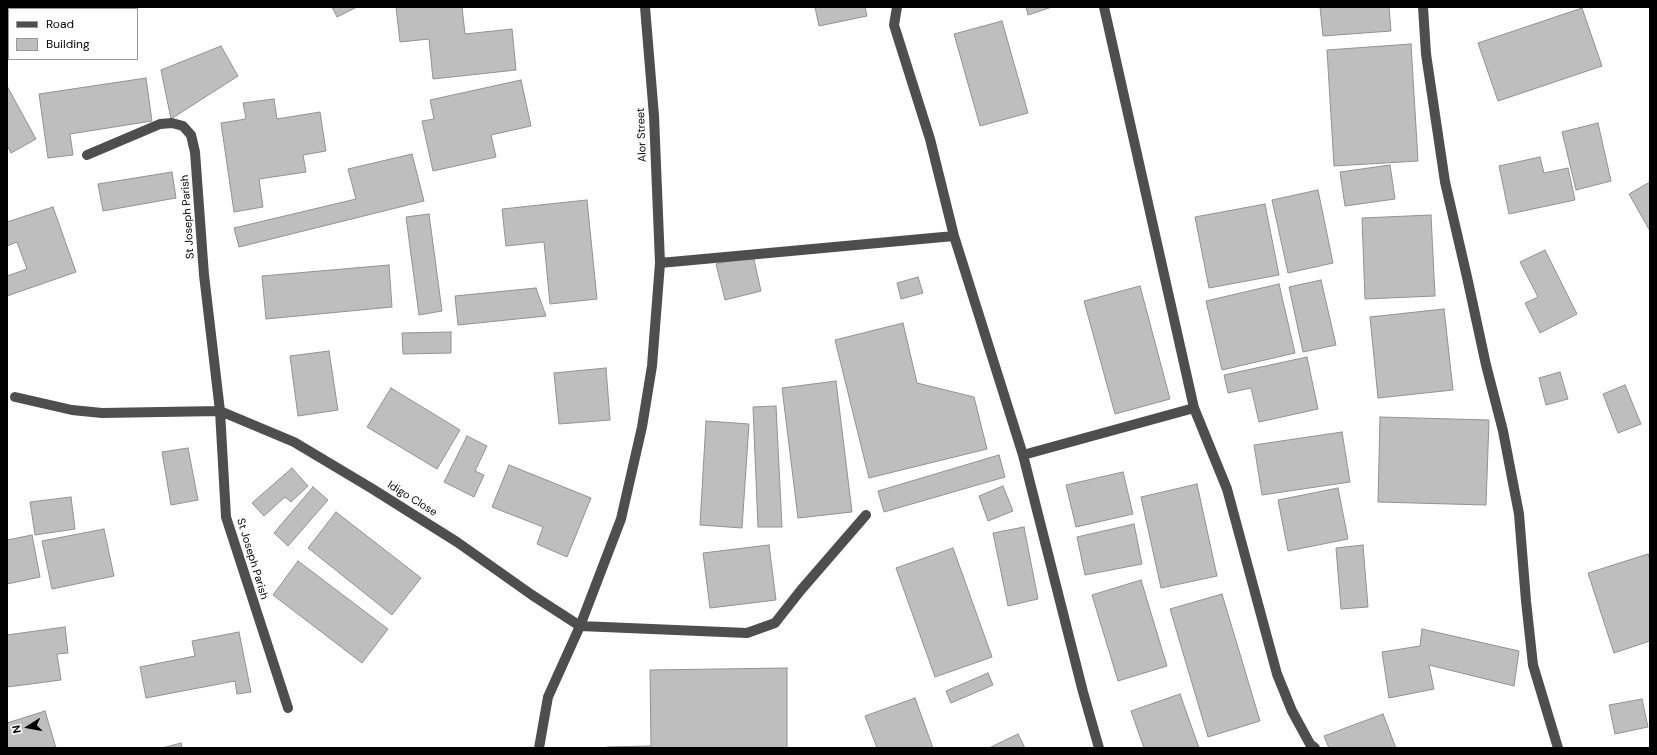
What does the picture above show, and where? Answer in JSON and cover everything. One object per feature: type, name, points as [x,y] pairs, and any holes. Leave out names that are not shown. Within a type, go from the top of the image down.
[{"type":"street","name":"Alor Street","points":[[539,748],[548,697],[580,626],[621,519],[642,427],[652,366],[660,263],[654,116],[645,7]]},
{"type":"street","points":[[897,7],[894,25],[930,139],[954,236],[1023,455],[1083,692],[1099,748]]},
{"type":"street","points":[[1104,7],[1194,408],[1227,489],[1277,674],[1292,711],[1310,744],[1315,748]]},
{"type":"street","points":[[1423,7],[1426,54],[1445,182],[1486,365],[1503,431],[1519,514],[1533,665],[1558,748]]},
{"type":"street","name":"St Joseph Parish","points":[[87,155],[160,124],[172,123],[183,126],[192,135],[195,152],[204,275],[220,411],[226,517],[288,708]]},
{"type":"street","points":[[660,263],[954,236]]},
{"type":"street","points":[[15,397],[72,410],[102,413],[220,411]]},
{"type":"street","points":[[1023,455],[1194,408]]},
{"type":"street","name":"Idigo Close","points":[[220,411],[294,442],[307,449],[456,542],[532,595],[580,626]]},
{"type":"street","points":[[580,626],[747,633],[775,623],[801,590],[866,515]]},
{"type":"building","points":[[332,7],[357,7],[337,17]]},
{"type":"building","points":[[396,7],[462,7],[465,34],[512,29],[516,70],[433,79],[429,39],[400,42]]},
{"type":"building","points":[[815,7],[865,7],[867,16],[819,26]]},
{"type":"building","points":[[1026,7],[1052,7],[1028,15]]},
{"type":"building","points":[[1320,7],[1389,7],[1391,31],[1323,36]]},
{"type":"building","points":[[1582,8],[1602,66],[1498,101],[1478,43]]},
{"type":"building","points":[[1002,21],[1028,113],[980,126],[954,34]]},
{"type":"building","points":[[1411,44],[1418,161],[1334,166],[1327,50]]},
{"type":"building","points":[[221,46],[238,76],[171,119],[161,70]]},
{"type":"building","points":[[146,78],[152,121],[70,134],[73,155],[48,158],[39,94]]},
{"type":"building","points":[[521,80],[531,126],[491,135],[496,157],[433,171],[422,121],[434,119],[430,100]]},
{"type":"building","points":[[7,86],[36,139],[11,153],[7,145]]},
{"type":"building","points":[[274,99],[277,119],[320,112],[326,151],[303,155],[306,172],[259,179],[263,207],[234,212],[221,123],[246,119],[243,103]]},
{"type":"building","points":[[1598,123],[1611,181],[1576,190],[1562,132]]},
{"type":"building","points":[[412,154],[424,201],[239,247],[234,228],[356,199],[348,169]]},
{"type":"building","points":[[1540,157],[1544,173],[1568,168],[1575,200],[1509,214],[1499,166]]},
{"type":"building","points":[[1390,165],[1395,199],[1345,206],[1340,172]]},
{"type":"building","points":[[172,172],[176,198],[103,211],[98,184]]},
{"type":"building","points":[[1650,182],[1650,231],[1629,194]]},
{"type":"building","points":[[1318,190],[1333,263],[1288,273],[1272,200]]},
{"type":"building","points":[[587,200],[597,299],[550,304],[544,242],[506,246],[502,209]]},
{"type":"building","points":[[1265,204],[1279,275],[1209,288],[1195,217]]},
{"type":"building","points":[[53,207],[76,272],[7,296],[7,276],[27,269],[17,242],[7,246],[7,222]]},
{"type":"building","points":[[429,214],[442,311],[419,315],[406,217]]},
{"type":"building","points":[[1431,215],[1435,296],[1365,299],[1362,218]]},
{"type":"building","points":[[1545,250],[1577,314],[1540,333],[1525,303],[1538,297],[1520,262]]},
{"type":"building","points":[[753,255],[761,291],[725,300],[716,264]]},
{"type":"building","points":[[389,265],[392,307],[266,319],[262,276]]},
{"type":"building","points":[[918,277],[923,293],[901,299],[897,283]]},
{"type":"building","points":[[1321,280],[1336,345],[1303,352],[1289,287]]},
{"type":"building","points":[[1279,284],[1295,353],[1222,370],[1206,301]]},
{"type":"building","points":[[1140,286],[1170,399],[1115,414],[1084,301]]},
{"type":"building","points":[[536,288],[546,316],[458,325],[455,296]]},
{"type":"building","points":[[1444,309],[1453,390],[1378,398],[1370,317]]},
{"type":"building","points":[[903,323],[917,383],[974,397],[987,449],[869,478],[835,340]]},
{"type":"building","points":[[451,332],[451,353],[403,354],[402,333]]},
{"type":"building","points":[[329,351],[338,410],[298,416],[290,356]]},
{"type":"building","points":[[1307,357],[1318,409],[1259,422],[1251,388],[1228,393],[1224,375]]},
{"type":"building","points":[[606,368],[610,420],[559,424],[554,373]]},
{"type":"building","points":[[1560,372],[1568,399],[1546,405],[1539,378]]},
{"type":"building","points":[[836,381],[852,512],[798,518],[782,388]]},
{"type":"building","points":[[1625,385],[1641,424],[1618,433],[1603,394]]},
{"type":"building","points":[[391,388],[460,430],[437,469],[367,427]]},
{"type":"building","points":[[776,406],[782,527],[758,527],[753,407]]},
{"type":"building","points":[[1380,417],[1489,420],[1486,505],[1378,502]]},
{"type":"building","points":[[706,421],[749,424],[742,528],[700,525]]},
{"type":"building","points":[[1342,432],[1350,482],[1262,495],[1254,445]]},
{"type":"building","points":[[467,436],[487,446],[475,471],[484,475],[474,497],[444,482]]},
{"type":"building","points":[[188,448],[198,500],[171,505],[162,452]]},
{"type":"building","points":[[999,455],[1005,477],[884,512],[878,491]]},
{"type":"building","points":[[509,465],[591,498],[567,557],[537,544],[543,527],[492,507]]},
{"type":"building","points":[[292,468],[308,486],[291,502],[285,497],[264,516],[252,503]]},
{"type":"building","points":[[1123,472],[1133,514],[1076,527],[1066,485]]},
{"type":"building","points":[[1197,484],[1217,576],[1161,588],[1141,497]]},
{"type":"building","points":[[1003,486],[1013,511],[988,521],[979,496]]},
{"type":"building","points":[[313,487],[328,500],[288,546],[274,533]]},
{"type":"building","points":[[1338,488],[1348,539],[1288,551],[1278,500]]},
{"type":"building","points":[[71,497],[75,529],[35,535],[30,502]]},
{"type":"building","points":[[336,512],[421,578],[392,615],[308,548]]},
{"type":"building","points":[[1134,524],[1142,564],[1085,575],[1077,537]]},
{"type":"building","points":[[1024,527],[1038,599],[1008,606],[993,533]]},
{"type":"building","points":[[104,529],[114,576],[52,589],[42,541]]},
{"type":"building","points":[[32,535],[40,577],[7,584],[7,540]]},
{"type":"building","points":[[769,545],[776,600],[710,608],[703,553]]},
{"type":"building","points":[[1363,545],[1368,607],[1341,609],[1336,548]]},
{"type":"building","points":[[953,548],[992,657],[935,677],[896,568]]},
{"type":"building","points":[[1648,554],[1650,560],[1650,641],[1614,653],[1588,573]]},
{"type":"building","points":[[298,561],[388,629],[362,663],[273,595]]},
{"type":"building","points":[[1141,580],[1167,666],[1118,681],[1092,595]]},
{"type":"building","points":[[1222,594],[1260,721],[1208,737],[1170,609]]},
{"type":"building","points":[[65,627],[68,653],[57,654],[61,680],[7,687],[7,635]]},
{"type":"building","points":[[1422,629],[1519,651],[1514,686],[1429,665],[1434,689],[1389,698],[1382,652],[1420,646]]},
{"type":"building","points":[[239,632],[251,692],[237,694],[235,681],[146,698],[140,667],[195,656],[192,641]]},
{"type":"building","points":[[787,668],[787,748],[607,748],[651,746],[650,670]]},
{"type":"building","points":[[988,673],[993,685],[951,703],[946,691]]},
{"type":"building","points":[[1180,694],[1199,748],[1144,748],[1131,711]]},
{"type":"building","points":[[915,698],[933,748],[877,748],[865,716]]},
{"type":"building","points":[[1642,699],[1648,727],[1615,734],[1609,705]]},
{"type":"building","points":[[45,711],[56,748],[7,748],[7,723]]},
{"type":"building","points":[[1383,714],[1396,748],[1329,748],[1324,736]]},
{"type":"building","points":[[1018,734],[1025,748],[989,748]]},
{"type":"building","points":[[181,743],[182,748],[162,748]]}]
